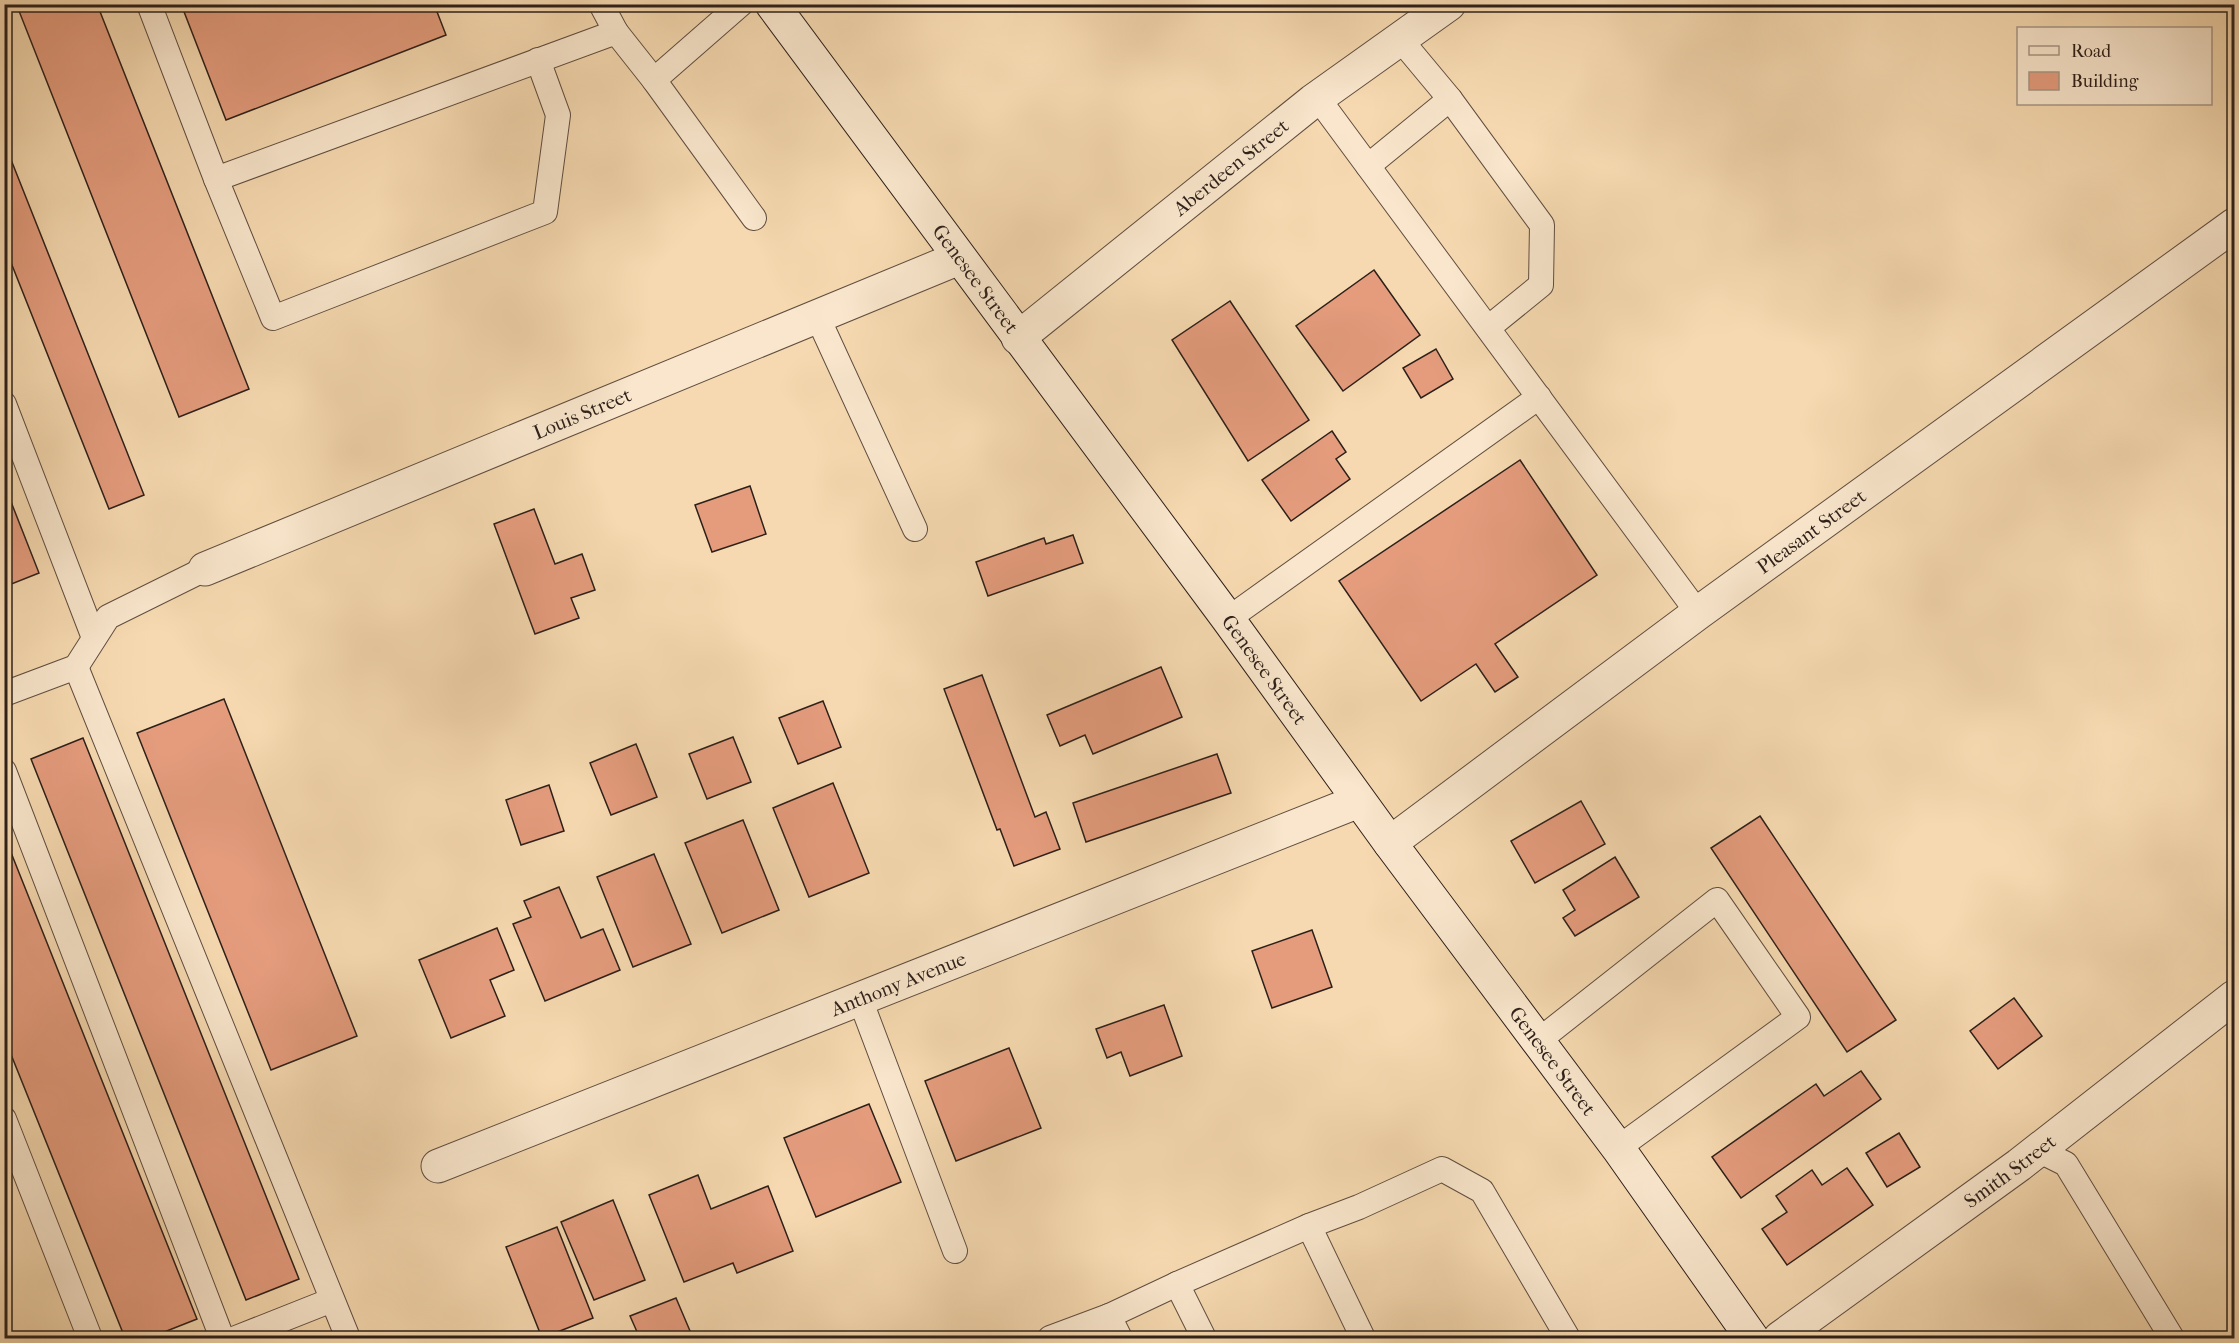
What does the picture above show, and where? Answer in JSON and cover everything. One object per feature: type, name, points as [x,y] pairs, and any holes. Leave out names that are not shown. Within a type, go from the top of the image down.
[{"type":"street","name":"Genesee Street","points":[[772,4],[1228,619],[1390,843],[1618,1148],[1752,1338]]},
{"type":"street","name":"Aberdeen Street","points":[[1018,338],[1317,98],[1449,4]]},
{"type":"street","name":"Pleasant Street","points":[[1390,843],[1698,612],[2235,225]]},
{"type":"street","name":"Louis Street","points":[[205,569],[960,258]]},
{"type":"street","name":"Anthony Avenue","points":[[438,1166],[1359,801]]},
{"type":"street","name":"Smith Street","points":[[1780,1338],[2038,1150],[2235,997]]},
{"type":"lane","points":[[149,4],[216,179],[273,318],[546,212],[558,115],[538,60]]},
{"type":"lane","points":[[602,4],[616,32],[654,80],[754,218]]},
{"type":"lane","points":[[654,80],[741,4]]},
{"type":"lane","points":[[216,179],[616,32]]},
{"type":"lane","points":[[1400,39],[1450,99],[1542,225],[1541,285],[1488,328]]},
{"type":"lane","points":[[1317,98],[1698,612]]},
{"type":"lane","points":[[1368,166],[1450,99]]},
{"type":"lane","points":[[818,318],[915,529]]},
{"type":"lane","points":[[1228,619],[1539,397]]},
{"type":"lane","points":[[4,404],[94,638]]},
{"type":"lane","points":[[4,694],[76,667],[108,617],[205,569]]},
{"type":"lane","points":[[76,667],[348,1338]]},
{"type":"lane","points":[[4,771],[222,1338]]},
{"type":"lane","points":[[1538,1041],[1717,900],[1798,1017],[1618,1148]]},
{"type":"lane","points":[[860,999],[955,1251]]},
{"type":"lane","points":[[4,1119],[90,1338]]},
{"type":"lane","points":[[2038,1150],[2066,1164],[2172,1338]]},
{"type":"lane","points":[[1050,1338],[1109,1316],[1309,1226],[1359,1208],[1442,1169],[1482,1191],[1568,1338]]},
{"type":"lane","points":[[1309,1226],[1363,1338]]},
{"type":"lane","points":[[1177,1284],[1204,1338]]},
{"type":"lane","points":[[236,1338],[332,1300]]},
{"type":"lane","points":[[1109,1316],[1120,1338]]},
{"type":"building","points":[[35,4],[97,4],[249,389],[179,417],[19,11]]},
{"type":"building","points":[[181,4],[434,4],[446,35],[226,120]]},
{"type":"building","points":[[4,142],[144,495],[109,509],[4,245]]},
{"type":"building","points":[[1374,270],[1420,335],[1343,391],[1296,326]]},
{"type":"building","points":[[1230,301],[1309,420],[1248,461],[1172,340]]},
{"type":"building","points":[[1436,349],[1453,379],[1421,398],[1403,368]]},
{"type":"building","points":[[1332,431],[1346,452],[1336,459],[1350,479],[1291,521],[1262,480]]},
{"type":"building","points":[[1520,460],[1597,575],[1495,644],[1518,677],[1495,692],[1476,664],[1421,701],[1339,581]]},
{"type":"building","points":[[4,484],[39,573],[4,587]]},
{"type":"building","points":[[750,486],[766,534],[712,552],[695,505]]},
{"type":"building","points":[[534,509],[555,564],[582,554],[595,590],[571,598],[579,618],[535,634],[494,524]]},
{"type":"building","points":[[1073,535],[1083,563],[988,596],[976,562],[1044,538],[1046,544]]},
{"type":"building","points":[[1161,667],[1182,717],[1093,754],[1085,735],[1060,746],[1047,715]]},
{"type":"building","points":[[982,675],[1035,817],[1046,812],[1060,849],[1014,866],[1000,829],[997,830],[944,689]]},
{"type":"building","points":[[224,699],[357,1036],[271,1070],[137,733]]},
{"type":"building","points":[[823,701],[841,747],[798,764],[779,718]]},
{"type":"building","points":[[733,737],[751,782],[707,799],[689,754]]},
{"type":"building","points":[[83,738],[299,1279],[246,1300],[31,759]]},
{"type":"building","points":[[636,744],[657,797],[611,815],[590,763]]},
{"type":"building","points":[[1217,754],[1231,793],[1086,842],[1073,803]]},
{"type":"building","points":[[833,783],[869,873],[809,897],[773,808]]},
{"type":"building","points":[[549,785],[564,831],[521,845],[506,800]]},
{"type":"building","points":[[1581,801],[1605,844],[1535,883],[1511,841]]},
{"type":"building","points":[[1760,816],[1896,1020],[1847,1052],[1711,848]]},
{"type":"building","points":[[743,820],[779,910],[722,933],[685,843]]},
{"type":"building","points":[[4,835],[197,1319],[149,1338],[125,1338],[4,1037]]},
{"type":"building","points":[[654,854],[691,944],[633,967],[597,877]]},
{"type":"building","points":[[1615,857],[1639,897],[1575,936],[1563,918],[1575,910],[1563,890]]},
{"type":"building","points":[[559,887],[581,938],[603,929],[620,970],[545,1001],[513,924],[531,917],[524,901]]},
{"type":"building","points":[[497,928],[514,970],[490,980],[505,1016],[451,1038],[419,960]]},
{"type":"building","points":[[1312,930],[1332,987],[1272,1008],[1252,951]]},
{"type":"building","points":[[2014,998],[2042,1036],[1998,1069],[1970,1031]]},
{"type":"building","points":[[1164,1005],[1182,1056],[1130,1076],[1121,1052],[1107,1058],[1096,1029]]},
{"type":"building","points":[[1009,1048],[1041,1128],[956,1161],[925,1081]]},
{"type":"building","points":[[1861,1071],[1881,1099],[1741,1198],[1712,1157],[1816,1084],[1824,1096]]},
{"type":"building","points":[[869,1104],[901,1182],[816,1217],[784,1138]]},
{"type":"building","points":[[1899,1133],[1920,1167],[1887,1187],[1866,1153]]},
{"type":"building","points":[[1847,1168],[1873,1205],[1787,1265],[1762,1229],[1787,1212],[1776,1196],[1812,1170],[1822,1185]]},
{"type":"building","points":[[698,1175],[711,1209],[768,1186],[793,1251],[737,1273],[733,1263],[684,1282],[649,1195]]},
{"type":"building","points":[[613,1200],[645,1280],[594,1300],[561,1222]]},
{"type":"building","points":[[557,1227],[593,1318],[542,1338],[506,1247]]},
{"type":"building","points":[[676,1298],[693,1338],[628,1338],[638,1334],[630,1316]]}]
